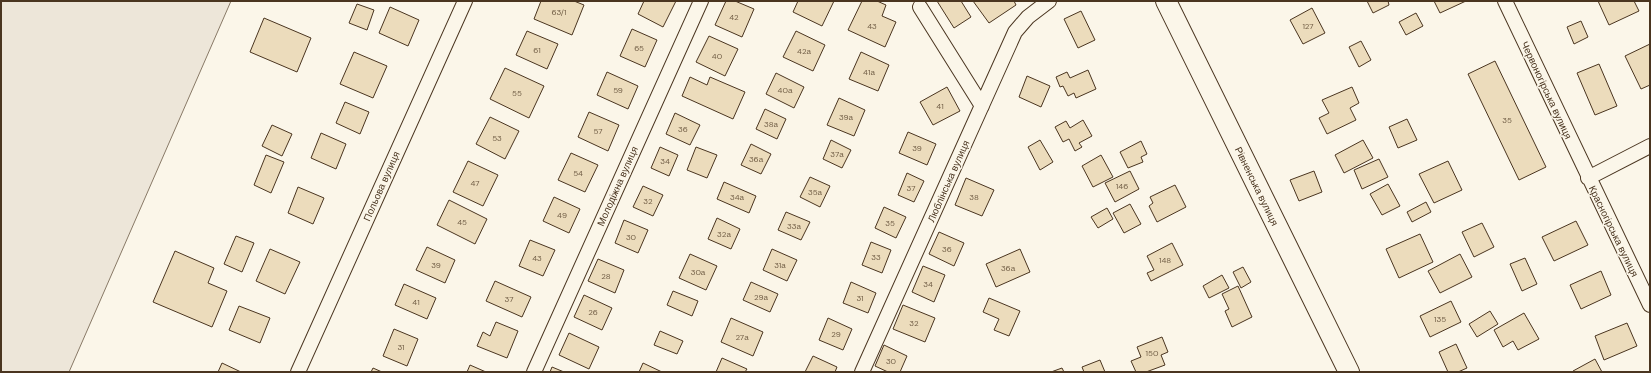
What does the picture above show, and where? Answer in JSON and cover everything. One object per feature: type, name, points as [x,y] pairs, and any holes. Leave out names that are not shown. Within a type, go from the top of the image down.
[{"type":"main road","name":"Рівненська вулиця","points":[[1166,1],[1349,372]]},
{"type":"street","name":"Польова вулиця","points":[[298,372],[465,1]]},
{"type":"street","name":"Молодіжна вулиця","points":[[534,372],[700,1]]},
{"type":"street","name":"Люблінська вулиця","points":[[862,372],[1015,32],[1028,16],[1049,1]]},
{"type":"street","name":"Червоногірська вулиця","points":[[1505,1],[1588,178]]},
{"type":"street","points":[[920,7],[982,106]]},
{"type":"street","points":[[1588,178],[1650,146]]},
{"type":"street","name":"Красногірська вулиця","points":[[1588,178],[1650,305]]},
{"type":"shaded area","points":[[1,1],[231,1],[69,372],[1,372]]},
{"type":"building","points":[[541,1],[574,1],[584,5],[572,35],[534,19]]},
{"type":"building","points":[[644,1],[676,1],[663,27],[638,14]]},
{"type":"building","points":[[726,1],[735,1],[754,9],[742,37],[715,25]]},
{"type":"building","points":[[798,1],[834,1],[822,26],[793,12]]},
{"type":"building","points":[[862,1],[877,1],[886,5],[882,16],[896,22],[885,47],[848,30]]},
{"type":"building","points":[[937,1],[961,1],[971,17],[954,28]]},
{"type":"building","points":[[973,1],[1014,1],[1016,5],[989,23]]},
{"type":"building","points":[[1367,1],[1388,1],[1389,5],[1373,13]]},
{"type":"building","points":[[1434,1],[1466,1],[1440,13]]},
{"type":"building","points":[[1598,1],[1634,1],[1639,11],[1609,25]]},
{"type":"building","points":[[357,4],[374,10],[367,30],[349,23]]},
{"type":"building","points":[[390,7],[419,20],[408,46],[379,33]]},
{"type":"building","points":[[1312,8],[1325,33],[1303,44],[1290,20]]},
{"type":"building","points":[[1081,11],[1095,40],[1078,48],[1064,19]]},
{"type":"building","points":[[1416,13],[1423,26],[1406,35],[1399,22]]},
{"type":"building","points":[[264,18],[311,38],[297,72],[250,52]]},
{"type":"building","points":[[1581,21],[1588,37],[1574,44],[1567,27]]},
{"type":"building","points":[[632,29],[657,40],[645,67],[620,56]]},
{"type":"building","points":[[527,31],[558,44],[547,69],[516,55]]},
{"type":"building","points":[[796,31],[825,45],[813,71],[783,57]]},
{"type":"building","points":[[709,36],[738,49],[725,76],[696,62]]},
{"type":"building","points":[[1361,41],[1371,60],[1359,67],[1349,47]]},
{"type":"building","points":[[1650,44],[1650,85],[1641,89],[1625,56]]},
{"type":"building","points":[[354,52],[387,66],[373,98],[340,84]]},
{"type":"building","points":[[861,52],[889,65],[878,91],[849,79]]},
{"type":"building","points":[[1495,61],[1546,167],[1519,180],[1468,74]]},
{"type":"building","points":[[1599,64],[1617,106],[1595,115],[1577,73]]},
{"type":"building","points":[[505,68],[544,86],[529,118],[490,99]]},
{"type":"building","points":[[1088,70],[1096,89],[1076,98],[1074,93],[1068,96],[1063,86],[1060,87],[1056,77],[1067,72],[1070,78]]},
{"type":"building","points":[[607,72],[638,86],[628,109],[597,95]]},
{"type":"building","points":[[776,73],[804,87],[794,108],[766,94]]},
{"type":"building","points":[[1027,76],[1050,86],[1041,107],[1019,97]]},
{"type":"building","points":[[690,77],[707,85],[710,77],[745,92],[733,119],[682,96]]},
{"type":"building","points":[[947,87],[960,111],[933,125],[920,102]]},
{"type":"building","points":[[1352,87],[1359,103],[1350,108],[1356,120],[1327,134],[1319,118],[1329,113],[1322,100]]},
{"type":"building","points":[[839,98],[865,110],[854,136],[827,125]]},
{"type":"building","points":[[345,102],[369,112],[360,134],[336,123]]},
{"type":"building","points":[[765,109],[786,119],[777,139],[756,129]]},
{"type":"building","points":[[589,112],[619,125],[608,151],[578,137]]},
{"type":"building","points":[[675,113],[700,125],[690,145],[666,134]]},
{"type":"building","points":[[490,117],[519,131],[505,159],[476,144]]},
{"type":"building","points":[[1407,119],[1417,140],[1398,148],[1389,127]]},
{"type":"building","points":[[1083,120],[1092,136],[1079,143],[1082,147],[1075,151],[1069,139],[1063,142],[1055,127],[1066,121],[1070,128]]},
{"type":"building","points":[[272,125],[292,134],[282,156],[262,146]]},
{"type":"building","points":[[908,132],[936,144],[927,165],[899,153]]},
{"type":"building","points":[[321,133],[346,144],[336,169],[311,158]]},
{"type":"building","points":[[831,140],[851,150],[842,168],[823,159]]},
{"type":"building","points":[[1040,140],[1053,162],[1040,170],[1028,147]]},
{"type":"building","points":[[1363,140],[1373,158],[1344,173],[1335,155]]},
{"type":"building","points":[[1141,141],[1147,154],[1141,157],[1143,162],[1128,168],[1120,152]]},
{"type":"building","points":[[751,144],[771,154],[761,174],[741,165]]},
{"type":"building","points":[[660,147],[678,155],[669,176],[651,168]]},
{"type":"building","points":[[696,147],[717,155],[707,178],[687,170]]},
{"type":"building","points":[[571,153],[598,165],[585,192],[558,180]]},
{"type":"building","points":[[266,155],[284,162],[271,193],[254,185]]},
{"type":"building","points":[[1101,155],[1113,177],[1093,187],[1082,166]]},
{"type":"building","points":[[1379,159],[1388,177],[1362,189],[1354,170]]},
{"type":"building","points":[[468,161],[498,175],[483,206],[453,192]]},
{"type":"building","points":[[1448,161],[1462,190],[1434,203],[1419,174]]},
{"type":"building","points":[[1130,171],[1139,189],[1115,202],[1105,183]]},
{"type":"building","points":[[1314,171],[1322,192],[1299,201],[1290,180]]},
{"type":"building","points":[[907,173],[924,181],[914,202],[898,195]]},
{"type":"building","points":[[810,177],[830,186],[820,207],[800,197]]},
{"type":"building","points":[[966,178],[994,190],[982,216],[955,205]]},
{"type":"building","points":[[724,182],[756,196],[749,213],[717,199]]},
{"type":"building","points":[[1388,184],[1400,206],[1382,215],[1370,194]]},
{"type":"building","points":[[1175,185],[1186,207],[1157,222],[1149,206],[1153,203],[1150,197]]},
{"type":"building","points":[[643,186],[663,195],[653,216],[633,207]]},
{"type":"building","points":[[298,187],[324,198],[313,224],[288,213]]},
{"type":"building","points":[[554,197],[580,209],[569,233],[543,221]]},
{"type":"building","points":[[449,200],[487,219],[475,244],[437,225]]},
{"type":"building","points":[[1426,202],[1431,212],[1412,222],[1407,212]]},
{"type":"building","points":[[1130,204],[1141,224],[1124,233],[1113,213]]},
{"type":"building","points":[[884,207],[906,217],[896,238],[875,228]]},
{"type":"building","points":[[1107,208],[1113,219],[1098,228],[1091,217]]},
{"type":"building","points":[[786,212],[810,222],[801,240],[778,230]]},
{"type":"building","points":[[717,218],[740,229],[731,249],[708,239]]},
{"type":"building","points":[[624,220],[648,230],[638,253],[615,243]]},
{"type":"building","points":[[1576,221],[1588,245],[1554,261],[1542,237]]},
{"type":"building","points":[[1482,223],[1494,247],[1474,257],[1462,232]]},
{"type":"building","points":[[939,232],[964,243],[954,266],[929,254]]},
{"type":"building","points":[[1420,234],[1433,262],[1399,278],[1386,249]]},
{"type":"building","points":[[236,236],[254,243],[242,272],[224,264]]},
{"type":"building","points":[[530,240],[555,250],[543,276],[519,266]]},
{"type":"building","points":[[871,242],[891,250],[882,273],[862,265]]},
{"type":"building","points":[[1172,243],[1183,265],[1151,281],[1147,273],[1154,270],[1147,256]]},
{"type":"building","points":[[427,247],[455,260],[445,283],[416,270]]},
{"type":"building","points":[[270,249],[300,262],[285,294],[256,281]]},
{"type":"building","points":[[772,249],[797,260],[787,281],[763,270]]},
{"type":"building","points":[[1020,249],[1030,272],[996,287],[986,264]]},
{"type":"building","points":[[175,251],[214,268],[208,283],[227,291],[212,327],[153,302]]},
{"type":"building","points":[[690,254],[717,266],[706,290],[679,278]]},
{"type":"building","points":[[1460,254],[1472,277],[1440,293],[1428,271]]},
{"type":"building","points":[[1525,258],[1537,284],[1522,291],[1510,264]]},
{"type":"building","points":[[598,259],[624,270],[615,293],[588,281]]},
{"type":"building","points":[[923,266],[945,275],[934,302],[912,292]]},
{"type":"building","points":[[1243,267],[1251,282],[1241,288],[1233,272]]},
{"type":"building","points":[[1601,271],[1611,295],[1581,309],[1570,285]]},
{"type":"building","points":[[1222,275],[1229,288],[1209,298],[1203,286]]},
{"type":"building","points":[[495,281],[531,297],[522,317],[486,301]]},
{"type":"building","points":[[751,282],[778,294],[770,312],[743,300]]},
{"type":"building","points":[[851,282],[876,293],[868,313],[843,303]]},
{"type":"building","points":[[404,284],[436,298],[427,319],[395,305]]},
{"type":"building","points":[[1238,286],[1252,317],[1232,327],[1225,311],[1229,309],[1222,294]]},
{"type":"building","points":[[673,291],[698,301],[692,316],[667,305]]},
{"type":"building","points":[[584,295],[612,308],[602,330],[574,317]]},
{"type":"building","points":[[989,298],[1020,311],[1009,336],[994,330],[999,319],[983,312]]},
{"type":"building","points":[[1451,301],[1461,322],[1430,337],[1420,316]]},
{"type":"building","points":[[903,305],[935,318],[925,342],[893,329]]},
{"type":"building","points":[[239,306],[270,318],[260,343],[229,330]]},
{"type":"building","points":[[1490,311],[1498,324],[1477,337],[1469,324]]},
{"type":"building","points":[[1524,313],[1539,339],[1518,350],[1513,341],[1503,347],[1494,330]]},
{"type":"building","points":[[731,318],[763,332],[753,356],[721,342]]},
{"type":"building","points":[[828,318],[852,329],[843,350],[819,340]]},
{"type":"building","points":[[496,322],[518,331],[507,358],[477,346],[483,332],[490,336]]},
{"type":"building","points":[[1627,323],[1637,346],[1604,360],[1595,336]]},
{"type":"building","points":[[394,329],[418,339],[407,366],[383,356]]},
{"type":"building","points":[[660,331],[683,341],[677,354],[654,345]]},
{"type":"building","points":[[569,333],[599,347],[589,369],[559,355]]},
{"type":"building","points":[[1162,337],[1168,352],[1161,355],[1165,365],[1146,372],[1136,372],[1131,361],[1141,357],[1137,347]]},
{"type":"building","points":[[1456,344],[1467,368],[1458,372],[1448,372],[1439,352]]},
{"type":"building","points":[[884,345],[907,356],[900,372],[888,372],[875,366]]},
{"type":"building","points":[[813,356],[837,367],[835,372],[805,372]]},
{"type":"building","points":[[722,358],[747,369],[745,372],[716,372]]},
{"type":"building","points":[[1595,359],[1602,372],[1573,371]]},
{"type":"building","points":[[1100,360],[1105,372],[1084,372],[1082,367]]},
{"type":"building","points":[[222,363],[241,372],[218,372]]},
{"type":"building","points":[[643,363],[662,372],[639,372]]},
{"type":"building","points":[[470,365],[486,372],[467,372]]},
{"type":"building","points":[[552,367],[564,372],[550,372]]},
{"type":"building","points":[[373,368],[382,372],[371,372]]},
{"type":"building","points":[[1062,368],[1064,372],[1051,372]]}]
